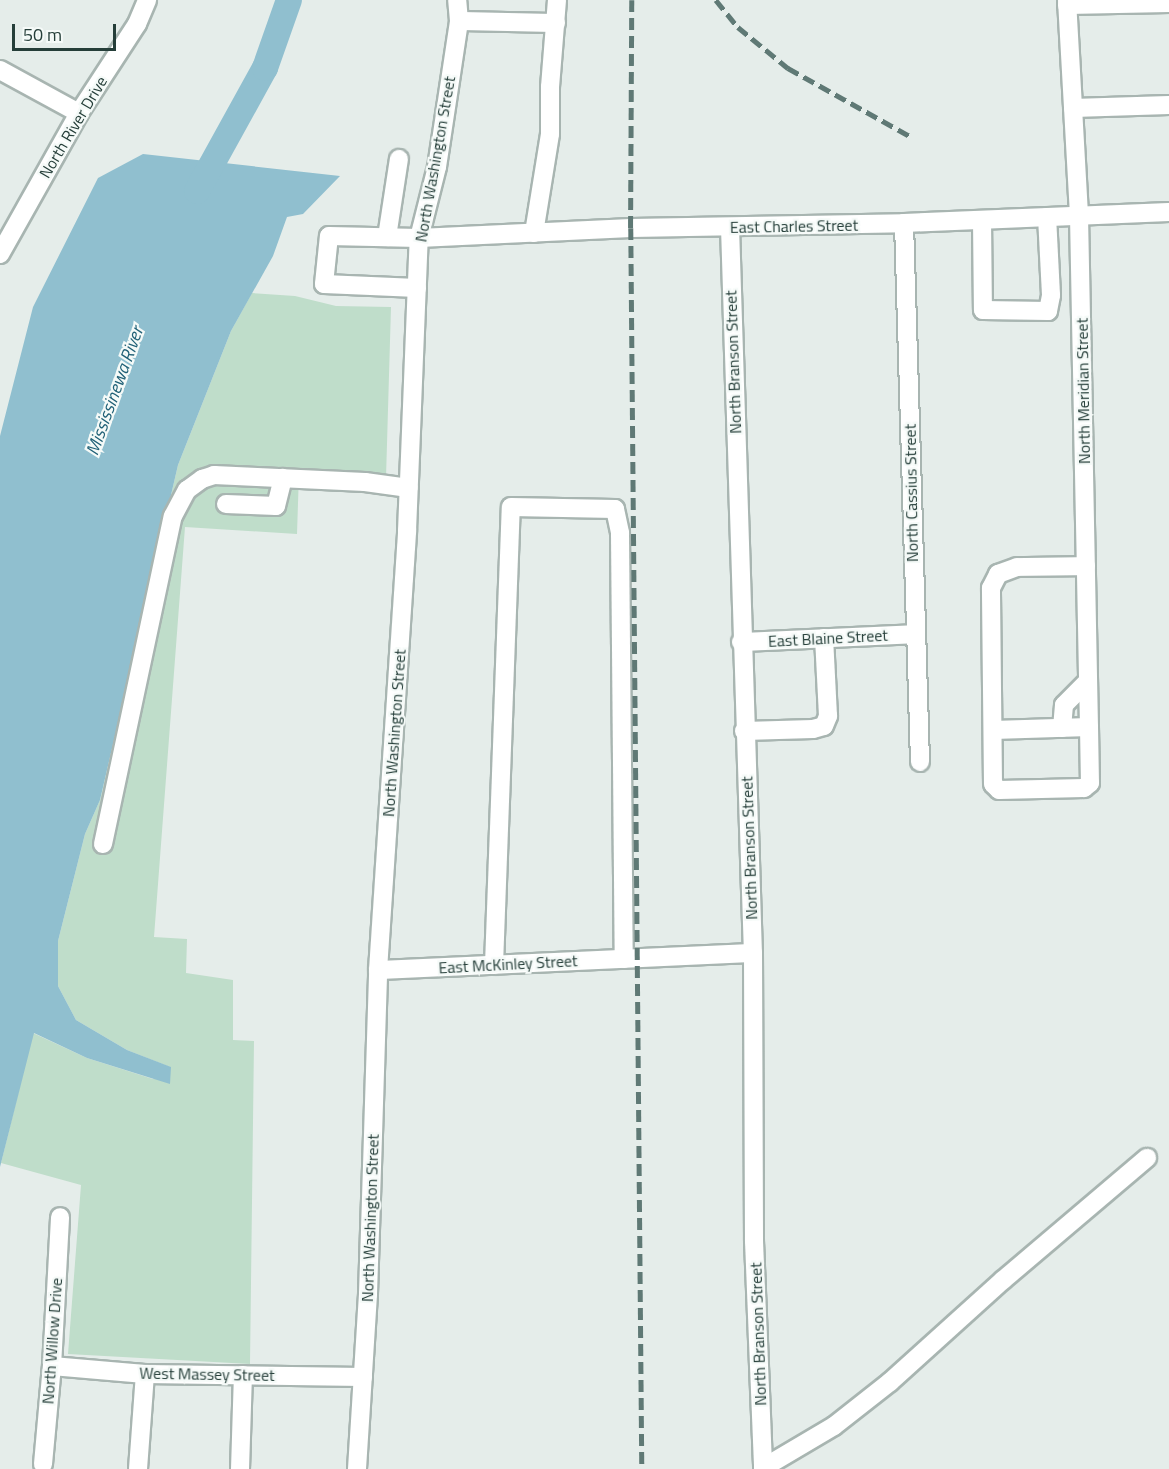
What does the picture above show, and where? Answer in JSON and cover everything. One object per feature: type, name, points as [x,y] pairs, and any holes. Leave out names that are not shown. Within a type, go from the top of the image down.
[{"type":"street","name":"North River Drive","points":[[0,254],[79,113],[137,24],[147,0]]},
{"type":"street","name":"North Washington Street","points":[[357,1469],[363,1377],[378,970],[409,488],[419,238],[437,167],[459,21],[457,0]]},
{"type":"street","points":[[534,233],[550,134],[550,87],[557,0]]},
{"type":"street","points":[[1067,3],[1169,3]]},
{"type":"street","name":"North Meridian Street","points":[[993,730],[993,784],[999,790],[1084,788],[1090,783],[1079,216],[1067,3]]},
{"type":"street","points":[[459,21],[556,22]]},
{"type":"street","points":[[0,70],[79,113]]},
{"type":"street","points":[[1073,108],[1169,105]]},
{"type":"street","points":[[387,237],[399,159]]},
{"type":"street","name":"East Charles Street","points":[[417,288],[324,284],[329,236],[419,238],[904,223],[1169,212]]},
{"type":"street","points":[[982,220],[983,310],[1048,311],[1051,295],[1047,217]]},
{"type":"street","name":"North Cassius Street","points":[[904,223],[920,762]]},
{"type":"street","name":"North Branson Street","points":[[729,227],[753,953],[754,1241],[763,1468]]},
{"type":"street","points":[[103,844],[124,737],[135,699],[177,505],[187,490],[202,479],[214,475],[409,488]]},
{"type":"street","points":[[226,504],[276,506],[283,478]]},
{"type":"street","points":[[494,965],[511,507],[615,509],[620,532],[632,958]]},
{"type":"street","points":[[1086,566],[1017,567],[998,574],[991,588],[993,730],[1089,727]]},
{"type":"street","name":"East Blaine Street","points":[[741,642],[915,634]]},
{"type":"street","points":[[744,731],[813,729],[824,726],[828,716],[824,638]]},
{"type":"street","points":[[1062,728],[1064,705],[1088,681]]},
{"type":"street","name":"East McKinley Street","points":[[378,970],[753,953]]},
{"type":"street","points":[[763,1468],[834,1426],[890,1382],[1011,1273],[1147,1158]]},
{"type":"street","name":"North Willow Drive","points":[[43,1464],[52,1366],[60,1217]]},
{"type":"street","name":"West Massey Street","points":[[52,1366],[145,1374],[363,1377]]},
{"type":"street","points":[[138,1469],[145,1374]]},
{"type":"street","points":[[240,1469],[243,1375]]},
{"type":"green space","points":[[252,293],[295,296],[336,306],[391,307],[386,478],[299,473],[297,534],[185,527],[154,937],[187,939],[186,973],[233,980],[233,1040],[254,1041],[250,1364],[68,1354],[81,1185],[1,1163],[33,1033],[87,1058],[153,1079],[170,1067],[127,1050],[76,1020],[58,986],[58,941],[85,834],[100,800],[178,465],[231,331]]},
{"type":"water","points":[[143,154],[340,176],[303,214],[287,217],[273,256],[231,331],[178,465],[100,800],[85,834],[58,941],[58,986],[76,1020],[127,1050],[171,1067],[170,1084],[87,1058],[34,1033],[0,1167],[0,436],[33,307],[98,178]]},
{"type":"waterway","name":"Mississinewa River","points":[[197,191],[265,68],[289,0]]},
{"type":"railway","points":[[632,0],[631,228],[642,1469]]},
{"type":"railway","points":[[716,0],[738,27],[788,68],[913,138]]}]
